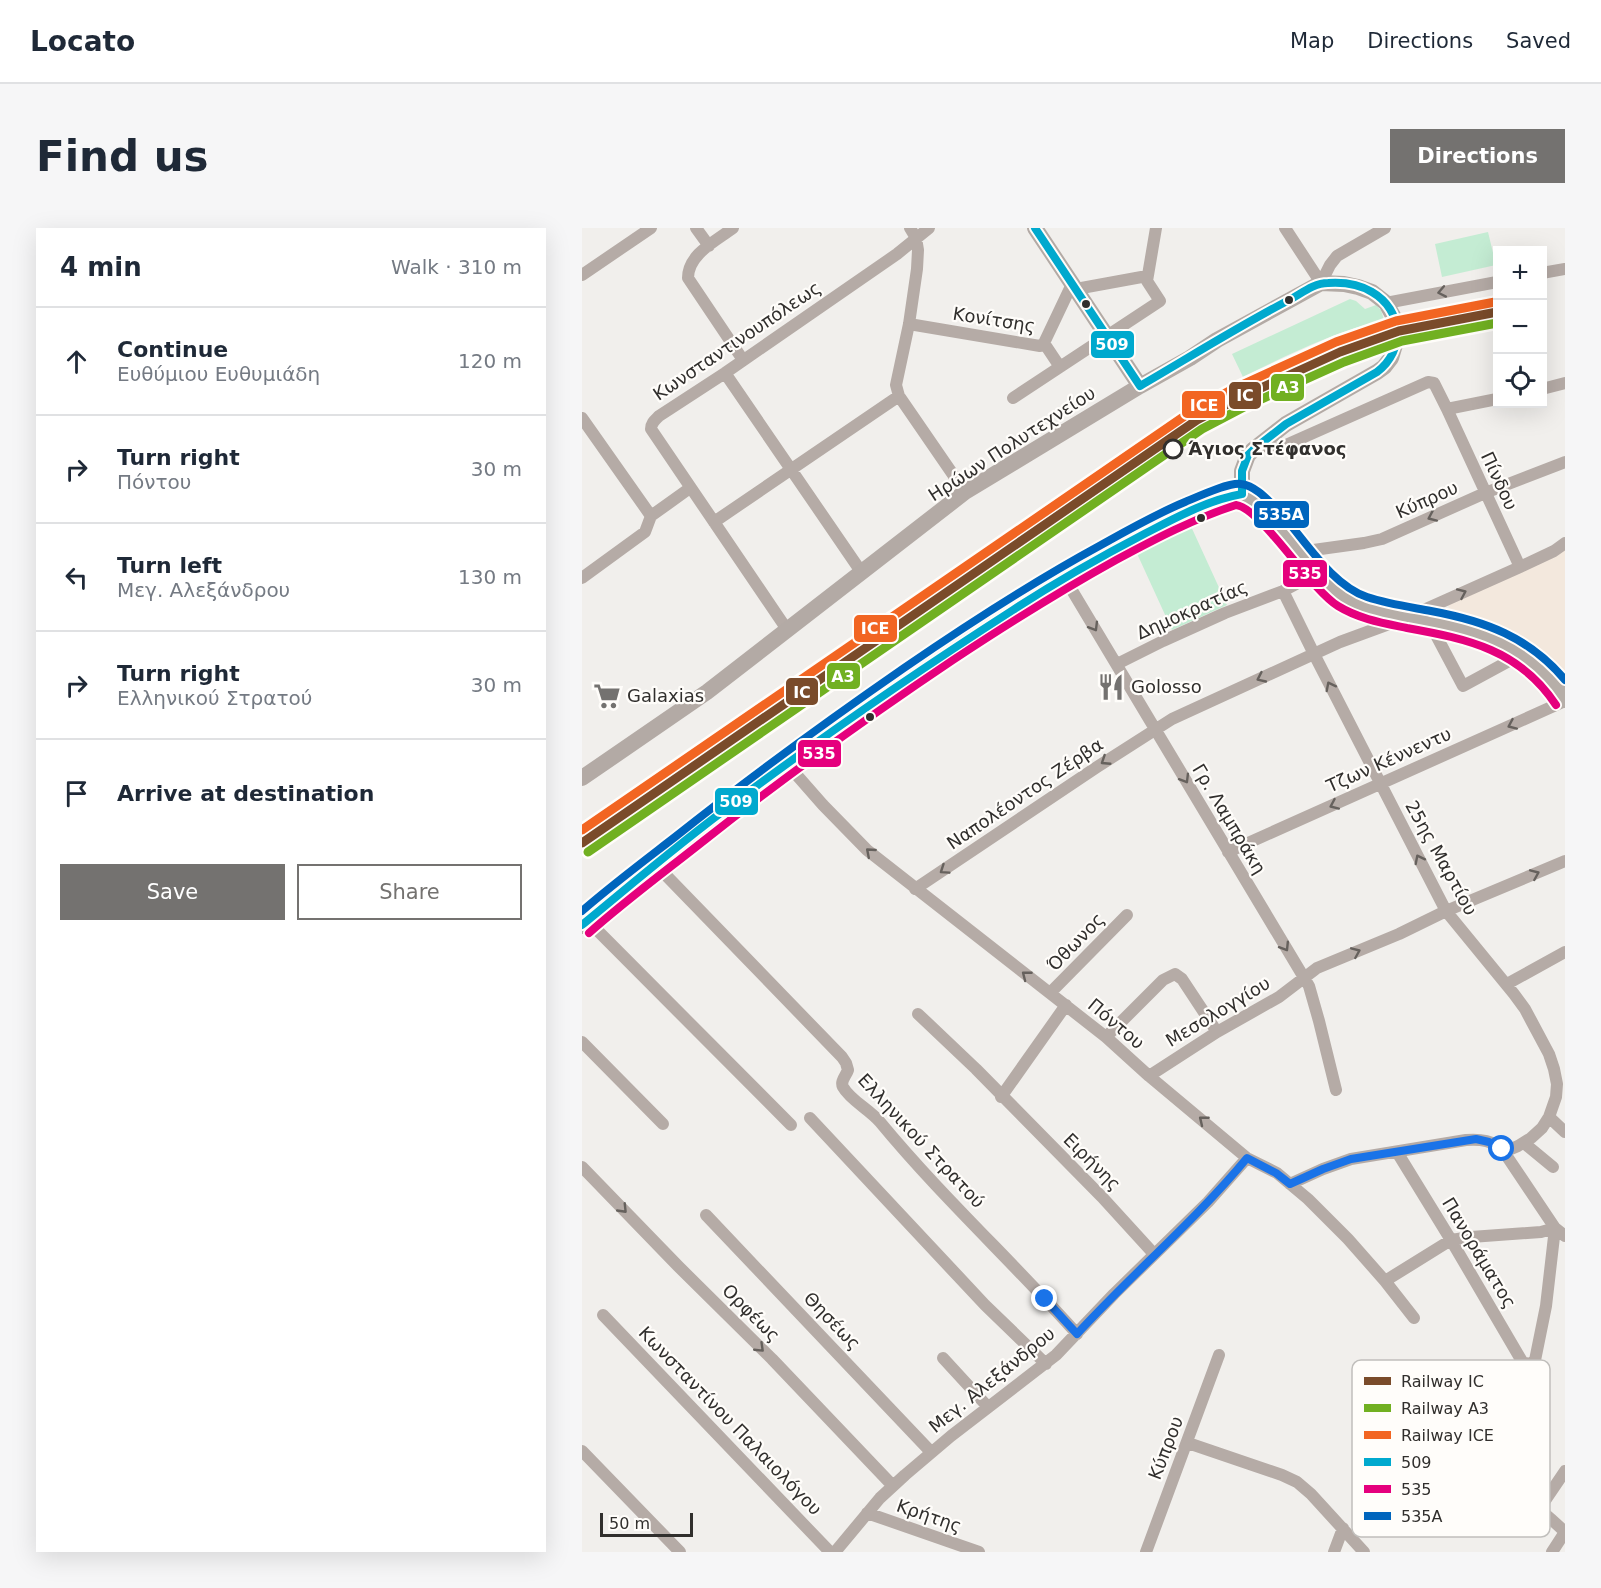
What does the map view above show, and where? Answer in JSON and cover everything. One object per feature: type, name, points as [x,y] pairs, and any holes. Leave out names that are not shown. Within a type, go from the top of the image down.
[{"type":"main road","points":[[585,922],[732,804],[884,694],[1064,577],[1188,511],[1231,496],[1242,494],[1253,501],[1334,591],[1348,600],[1369,609],[1467,629],[1497,640],[1522,654],[1543,670],[1563,692]]},
{"type":"street","points":[[582,274],[651,228]]},
{"type":"street","points":[[696,228],[709,246]]},
{"type":"street","points":[[733,228],[691,263],[688,278],[743,360]]},
{"type":"street","name":"Κωνσταντινουπόλεως","points":[[788,631],[690,488],[651,426],[659,416],[888,261],[913,233],[929,228]]},
{"type":"street","points":[[1035,228],[1140,386]]},
{"type":"street","points":[[1013,398],[1160,301],[1149,285],[1147,276],[1156,228]]},
{"type":"street","points":[[1286,228],[1321,283]]},
{"type":"street","points":[[1321,283],[1337,256],[1385,228]]},
{"type":"street","points":[[913,233],[918,250],[917,269],[909,324],[896,385],[899,396],[965,492]]},
{"type":"street","points":[[1547,272],[1565,269]]},
{"type":"street","points":[[1074,287],[1147,276]]},
{"type":"street","points":[[1242,494],[1241,477],[1250,452],[1286,424],[1377,372],[1388,363],[1396,344],[1399,331],[1386,303],[1372,292],[1358,286],[1321,283]]},
{"type":"street","name":"Ηρώων Πολυτεχνείου","points":[[582,778],[707,692],[965,492],[1217,340],[1321,283]]},
{"type":"street","points":[[1386,303],[1493,283]]},
{"type":"street","name":"Κονίτσης","points":[[909,324],[1038,346],[1044,343],[1074,287]]},
{"type":"street","points":[[1044,343],[1060,367]]},
{"type":"street","points":[[725,373],[862,573]]},
{"type":"street","name":"Πίνδου","points":[[1260,444],[1277,449],[1428,382],[1434,383],[1520,567]]},
{"type":"street","points":[[1547,388],[1565,383]]},
{"type":"street","points":[[714,522],[899,396]]},
{"type":"street","points":[[1447,409],[1493,400]]},
{"type":"street","points":[[582,418],[651,516]]},
{"type":"street","name":"Κύπρου","points":[[1299,552],[1382,539],[1485,493],[1565,462]]},
{"type":"street","points":[[582,578],[645,532],[651,516],[690,488]]},
{"type":"street","name":"Ναπολέοντος Ζέρβα","points":[[915,889],[1155,729],[1354,636],[1408,617],[1520,567],[1554,551],[1565,543]]},
{"type":"street","points":[[1283,591],[1298,584],[1314,569]]},
{"type":"street","name":"Γρ. Λαμπράκη","points":[[1064,577],[1304,978],[1311,993],[1336,1090]]},
{"type":"street","name":"25ης Μαρτίου","points":[[1283,591],[1446,911],[1525,1009],[1554,1069],[1557,1092],[1549,1117],[1524,1143],[1504,1152]]},
{"type":"street","name":"Δημοκρατίας","points":[[1117,664],[1208,621],[1283,591]]},
{"type":"street","points":[[1435,622],[1434,629],[1437,637],[1463,686],[1522,654]]},
{"type":"street","name":"Τζων Κέννεντυ","points":[[1228,852],[1380,784],[1563,692]]},
{"type":"street","name":"Πόντου","points":[[787,764],[867,850],[1106,1036],[1149,1076],[1247,1158],[1276,1173],[1322,1212],[1385,1281],[1414,1318]]},
{"type":"street","name":"Μεσολογγίου","points":[[1149,1076],[1217,1032],[1279,997],[1317,968],[1565,861]]},
{"type":"street","name":"Ελληνικού Στρατού","points":[[656,865],[842,1057],[848,1070],[842,1085],[849,1094],[874,1115],[936,1186],[1009,1260],[1077,1334]]},
{"type":"street","name":"Όθωνος","points":[[1050,993],[1127,915]]},
{"type":"street","points":[[585,922],[791,1125]]},
{"type":"street","points":[[1507,984],[1565,952]]},
{"type":"street","points":[[1106,1036],[1163,980],[1175,974],[1182,979],[1217,1032]]},
{"type":"street","points":[[1001,1096],[1066,1005]]},
{"type":"street","name":"Ειρήνης","points":[[918,1014],[957,1050],[1102,1197],[1154,1254]]},
{"type":"street","points":[[582,1042],[663,1124]]},
{"type":"street","points":[[1549,1117],[1565,1132]]},
{"type":"street","points":[[810,1118],[985,1305],[1046,1364]]},
{"type":"street","points":[[1290,1184],[1351,1159],[1476,1139],[1494,1144],[1504,1152],[1560,1232],[1535,1360]]},
{"type":"street","points":[[1524,1143],[1553,1167]]},
{"type":"street","name":"Πανοράματος","points":[[1397,1152],[1521,1360]]},
{"type":"street","name":"Μεγ. Αλεξάνδρου","points":[[835,1552],[867,1513],[931,1452],[1046,1364],[1208,1202],[1247,1158]]},
{"type":"street","name":"Ορφέως","points":[[582,1167],[772,1359],[893,1486]]},
{"type":"street","name":"Θησέως","points":[[706,1215],[931,1452]]},
{"type":"street","points":[[1385,1281],[1451,1240],[1560,1232]]},
{"type":"street","name":"Κωνσταντίνου Παλαιολόγου","points":[[603,1315],[830,1552]]},
{"type":"street","name":"Κύπρου","points":[[1146,1552],[1220,1355]]},
{"type":"street","points":[[943,1358],[988,1407]]},
{"type":"street","points":[[1188,1443],[1297,1482],[1364,1552]]},
{"type":"street","points":[[582,1451],[680,1552]]},
{"type":"street","points":[[1550,1493],[1565,1471]]},
{"type":"street","name":"Κρήτης","points":[[867,1513],[979,1552]]},
{"type":"street","points":[[1550,1518],[1565,1532],[1552,1552]]},
{"type":"street","points":[[1334,1552],[1343,1528]]},
{"type":"shaded area","points":[[1565,546],[1565,675],[1562,675],[1545,657],[1507,631],[1449,608],[1447,603]]},
{"type":"green space","points":[[1488,232],[1493,253],[1493,266],[1442,277],[1435,244]]},
{"type":"green space","points":[[1350,299],[1365,309],[1376,305],[1381,310],[1384,320],[1330,337],[1243,377],[1232,354]]},
{"type":"green space","points":[[1189,522],[1227,605],[1172,630],[1134,547]]},
{"type":"rail line","name":"ICE","points":[[582,830],[1192,411],[1235,388],[1336,342],[1396,321],[1493,302]]},
{"type":"rail line","name":"IC","points":[[582,843],[1197,420],[1239,398],[1340,352],[1399,331],[1493,313]]},
{"type":"rail line","name":"A3","points":[[588,852],[1202,429],[1244,407],[1344,362],[1402,341],[1493,324]]},
{"type":"transit line","name":"509","points":[[1035,228],[1140,386]]},
{"type":"transit line","name":"509","points":[[1140,386],[1252,320],[1318,285],[1328,283],[1356,285],[1367,289],[1382,300],[1390,309],[1397,330],[1393,353],[1386,363],[1377,372],[1286,424],[1254,449],[1248,455],[1242,471],[1242,494]]},
{"type":"transit line","name":"535A","points":[[582,911],[759,772],[952,635],[1051,574],[1132,528],[1174,507],[1229,485],[1246,485],[1264,496],[1317,558],[1353,591],[1383,602],[1470,620],[1505,633],[1536,652],[1565,680]]},
{"type":"transit line","name":"509","points":[[582,925],[695,832],[768,778],[977,633],[1062,580],[1146,533],[1205,505],[1242,494]]},
{"type":"transit line","name":"535","points":[[589,933],[766,792],[953,660],[1033,608],[1116,560],[1189,523],[1236,505],[1246,509],[1258,520],[1326,597],[1338,606],[1371,620],[1451,637],[1491,650],[1526,671],[1542,686],[1556,705]]},
{"type":"place","name":"Άγιος Στέφανος","points":[[1173,449]]},
{"type":"place","name":"Golosso","points":[[1111,687]]},
{"type":"place","name":"Galaxias","points":[[607,696]]},
{"type":"route","points":[[1045,1299],[1077,1334],[1114,1294],[1208,1202],[1247,1158],[1276,1173],[1290,1184],[1323,1169],[1361,1157],[1476,1139],[1489,1142],[1502,1149]]}]
